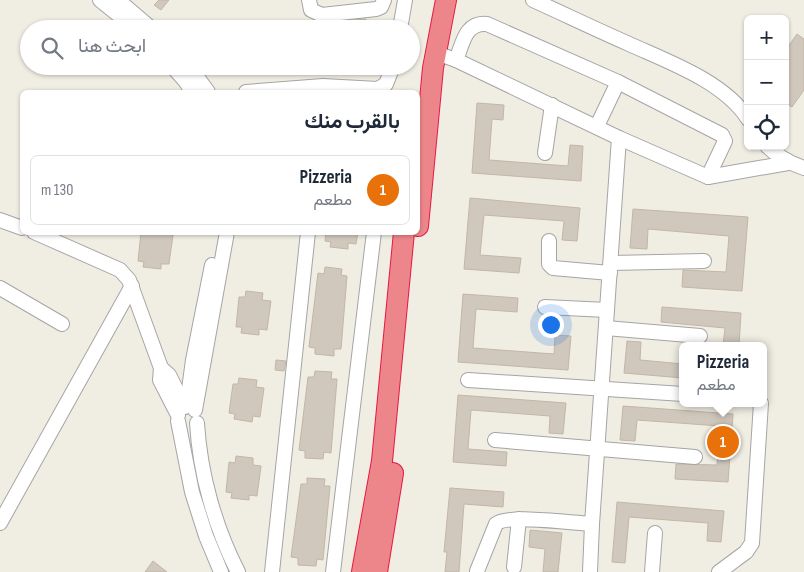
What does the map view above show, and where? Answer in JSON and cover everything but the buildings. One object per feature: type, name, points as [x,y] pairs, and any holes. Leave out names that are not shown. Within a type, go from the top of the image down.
[{"type":"highway","points":[[419,90],[423,51],[433,0]]},
{"type":"highway","points":[[420,205],[433,68],[446,0]]},
{"type":"highway","points":[[362,572],[382,460],[404,235]]},
{"type":"highway","points":[[377,572],[395,462],[417,235]]},
{"type":"street","points":[[100,0],[125,20]]},
{"type":"street","points":[[118,0],[141,20]]},
{"type":"street","points":[[309,0],[311,10],[322,15],[376,10],[381,7],[384,0]]},
{"type":"street","points":[[402,20],[405,0]]},
{"type":"street","points":[[533,0],[688,72],[712,85],[732,100],[744,114]]},
{"type":"street","points":[[456,60],[467,32],[472,26],[478,23],[487,24],[618,82],[722,135],[725,142],[708,177]]},
{"type":"street","points":[[436,53],[456,60],[619,138],[708,177],[788,163]]},
{"type":"street","points":[[180,75],[191,90]]},
{"type":"street","points":[[196,75],[207,90]]},
{"type":"street","points":[[297,90],[378,88],[382,90],[390,75]]},
{"type":"street","points":[[597,126],[618,82]]},
{"type":"street","points":[[545,153],[552,105]]},
{"type":"street","points":[[590,572],[619,138]]},
{"type":"street","points":[[771,150],[776,156],[788,163],[804,168]]},
{"type":"street","points":[[0,220],[20,227]]},
{"type":"street","points":[[41,235],[120,270],[130,280],[161,368],[169,375],[187,414],[198,446],[218,524],[238,572]]},
{"type":"street","points":[[70,247],[71,235]]},
{"type":"street","points":[[217,235],[193,360],[187,414],[192,492],[206,536],[221,572]]},
{"type":"street","points":[[187,414],[226,235]]},
{"type":"street","points":[[272,572],[308,235]]},
{"type":"street","points":[[333,572],[374,235]]},
{"type":"street","points":[[549,242],[550,266],[610,268],[704,261]]},
{"type":"street","points":[[1,517],[132,286]]},
{"type":"street","points":[[0,288],[62,324]]},
{"type":"street","points":[[544,307],[607,310]]},
{"type":"street","points":[[606,328],[700,336]]},
{"type":"street","points":[[468,380],[679,394]]},
{"type":"street","points":[[719,572],[746,552],[752,543],[760,407]]},
{"type":"street","points":[[495,440],[694,457]]},
{"type":"street","points":[[477,571],[496,524],[499,522],[519,519],[592,524]]},
{"type":"street","points":[[514,567],[519,519]]},
{"type":"street","points":[[652,572],[655,533]]},
{"type":"place","name":"Pizzeria","points":[[723,442]]}]
